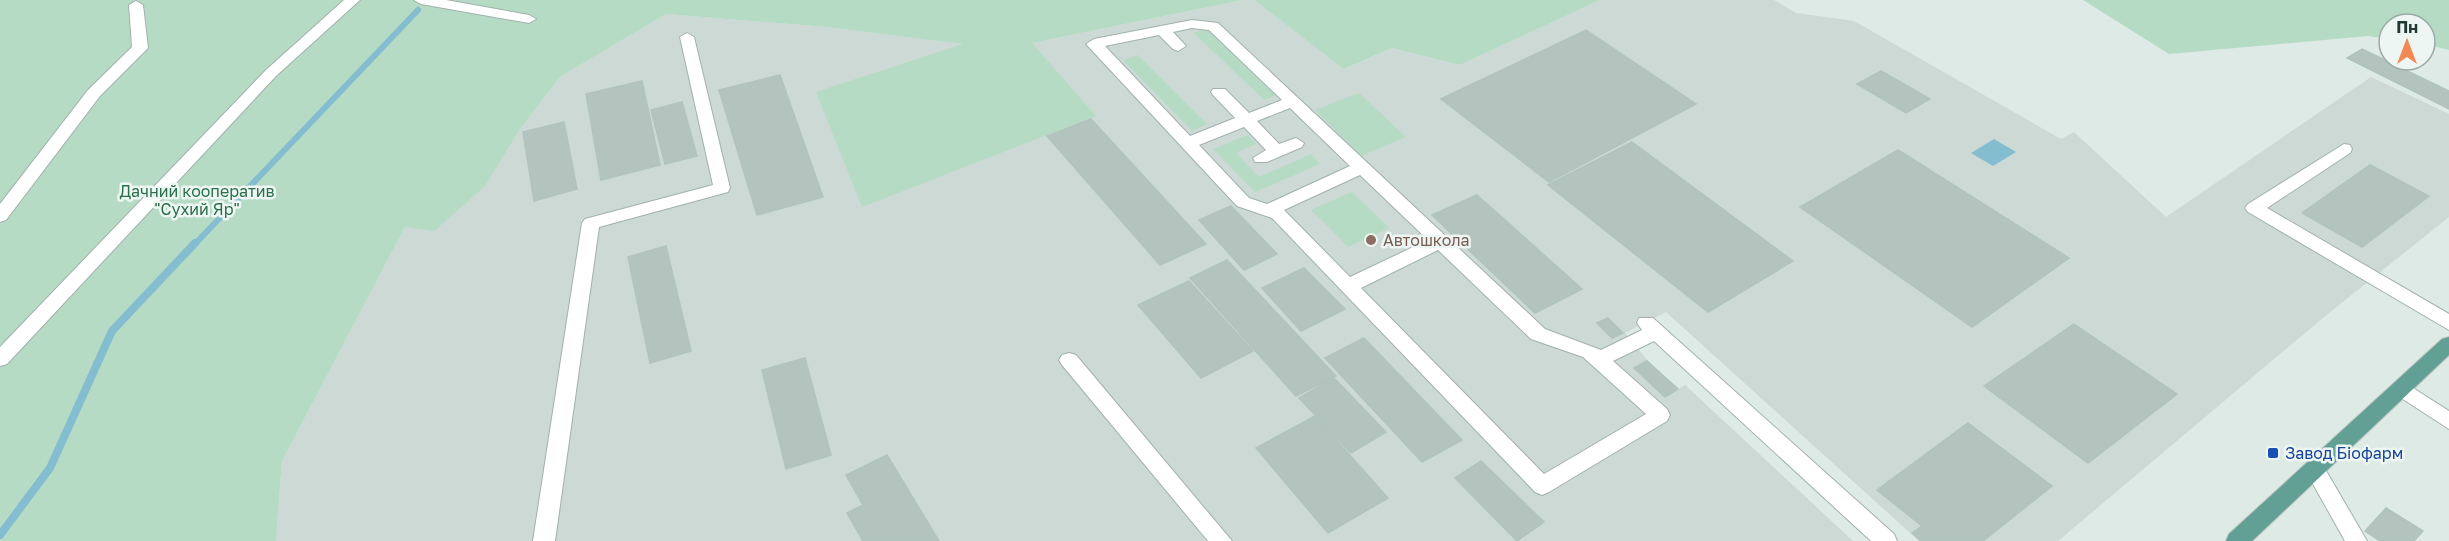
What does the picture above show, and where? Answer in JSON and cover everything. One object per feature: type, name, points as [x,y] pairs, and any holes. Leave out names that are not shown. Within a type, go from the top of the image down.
[{"type":"main road","points":[[2237,541],[2449,344]]},
{"type":"street","points":[[0,359],[271,73],[353,0]]},
{"type":"street","points":[[421,0],[529,19]]},
{"type":"street","points":[[0,216],[94,93],[140,48],[136,5]]},
{"type":"street","points":[[1192,24],[1213,26],[1538,334],[1590,352],[1660,415],[1542,486],[1278,214],[1243,202],[1094,44],[1162,30],[1192,24]]},
{"type":"street","points":[[1162,30],[1178,46]]},
{"type":"street","points":[[544,541],[591,223],[722,188],[687,37]]},
{"type":"street","points":[[1219,92],[1277,151]]},
{"type":"street","points":[[1188,143],[1293,101]]},
{"type":"street","points":[[1261,158],[1296,143]]},
{"type":"street","points":[[2344,149],[2254,208],[2449,323]]},
{"type":"street","points":[[1267,211],[1362,167]]},
{"type":"street","points":[[1348,286],[1440,242]]},
{"type":"street","points":[[1598,360],[1651,327],[1886,541]]},
{"type":"street","points":[[1069,360],[1221,541]]},
{"type":"street","points":[[2402,389],[2449,421]]},
{"type":"street","points":[[2314,468],[2356,541]]},
{"type":"shaded area","points":[[1243,0],[1254,0],[1345,69],[1392,48],[1460,65],[1600,0],[1774,0],[1796,13],[1854,21],[2061,139],[2074,132],[2166,217],[2371,77],[2449,114],[2449,217],[2324,317],[2058,541],[1919,541],[1666,312],[1625,333],[1648,361],[1678,389],[1685,385],[1853,541],[276,541],[282,461],[405,227],[520,129],[560,77],[666,14],[827,27],[965,44],[1032,43]]},
{"type":"green space","name":"Дачний кооператив \"Сухий Яр\"","points":[[0,0],[1243,0],[1032,43],[1096,116],[862,207],[816,92],[963,44],[827,27],[666,14],[560,77],[520,129],[485,186],[434,231],[405,227],[282,461],[276,541],[0,541]]},
{"type":"green space","points":[[1254,0],[1600,0],[1460,65],[1392,48],[1344,69]]},
{"type":"green space","points":[[2083,0],[2449,0],[2449,50],[2437,47],[2437,12],[2377,12],[2377,37],[2368,36],[2169,54]]},
{"type":"green space","points":[[1208,28],[1279,94],[1264,100],[1194,33]]},
{"type":"green space","points":[[1138,55],[1207,124],[1192,131],[1123,60]]},
{"type":"green space","points":[[1359,93],[1406,137],[1361,156],[1315,110]]},
{"type":"green space","points":[[1247,135],[1256,144],[1236,153],[1259,177],[1311,154],[1320,164],[1255,192],[1213,149]]},
{"type":"green space","points":[[1352,192],[1389,228],[1348,247],[1311,210]]},
{"type":"water","points":[[1994,139],[2016,152],[1993,166],[1971,153]]},
{"type":"building","points":[[1586,30],[1696,104],[1549,182],[1441,99]]},
{"type":"building","points":[[2362,49],[2377,56],[2377,72],[2410,72],[2449,91],[2449,109],[2347,58]]},
{"type":"building","points":[[1881,71],[1930,99],[1906,113],[1857,84]]},
{"type":"building","points":[[780,75],[823,197],[757,215],[719,90]]},
{"type":"building","points":[[642,81],[660,165],[601,180],[586,94]]},
{"type":"building","points":[[682,102],[697,156],[665,164],[651,110]]},
{"type":"building","points":[[1091,119],[1206,244],[1160,265],[1047,136]]},
{"type":"building","points":[[564,122],[577,189],[534,201],[523,132]]},
{"type":"building","points":[[1632,142],[1793,261],[1708,312],[1548,185]]},
{"type":"building","points":[[1898,150],[2069,258],[1972,327],[1800,207]]},
{"type":"building","points":[[2370,165],[2429,196],[2362,247],[2302,213]]},
{"type":"building","points":[[1477,195],[1582,289],[1535,313],[1432,215]]},
{"type":"building","points":[[1231,206],[1277,254],[1244,270],[1199,220]]},
{"type":"building","points":[[666,246],[691,351],[650,363],[628,257]]},
{"type":"building","points":[[1227,260],[1336,376],[1296,396],[1190,278]]},
{"type":"building","points":[[1304,268],[1345,309],[1301,331],[1262,288]]},
{"type":"building","points":[[1189,281],[1253,351],[1201,378],[1138,305]]},
{"type":"building","points":[[1608,318],[1623,333],[1612,338],[1597,323]]},
{"type":"building","points":[[2074,324],[2177,394],[2088,463],[1984,386]]},
{"type":"building","points":[[1364,338],[1462,440],[1422,462],[1325,358]]},
{"type":"building","points":[[805,358],[831,455],[786,469],[762,370]]},
{"type":"building","points":[[1647,361],[1678,389],[1665,397],[1634,368]]},
{"type":"building","points":[[1334,378],[1386,432],[1351,453],[1299,398]]},
{"type":"building","points":[[1315,416],[1388,498],[1328,533],[1256,448]]},
{"type":"building","points":[[1968,423],[2052,486],[1983,541],[1921,541],[1912,533],[1922,526],[1877,490]]},
{"type":"building","points":[[887,455],[939,541],[863,541],[847,513],[863,505],[846,475]]},
{"type":"building","points":[[1481,461],[1544,522],[1517,541],[1455,478]]},
{"type":"building","points":[[2386,508],[2423,531],[2414,541],[2380,541],[2365,531]]},
{"type":"waterway","points":[[194,245],[418,10]]},
{"type":"waterway","points":[[0,535],[50,468],[112,331],[195,243]]},
{"type":"place","name":"Автошкола","points":[[1371,240]]},
{"type":"place","name":"Завод Біофарм","points":[[2273,453]]}]
